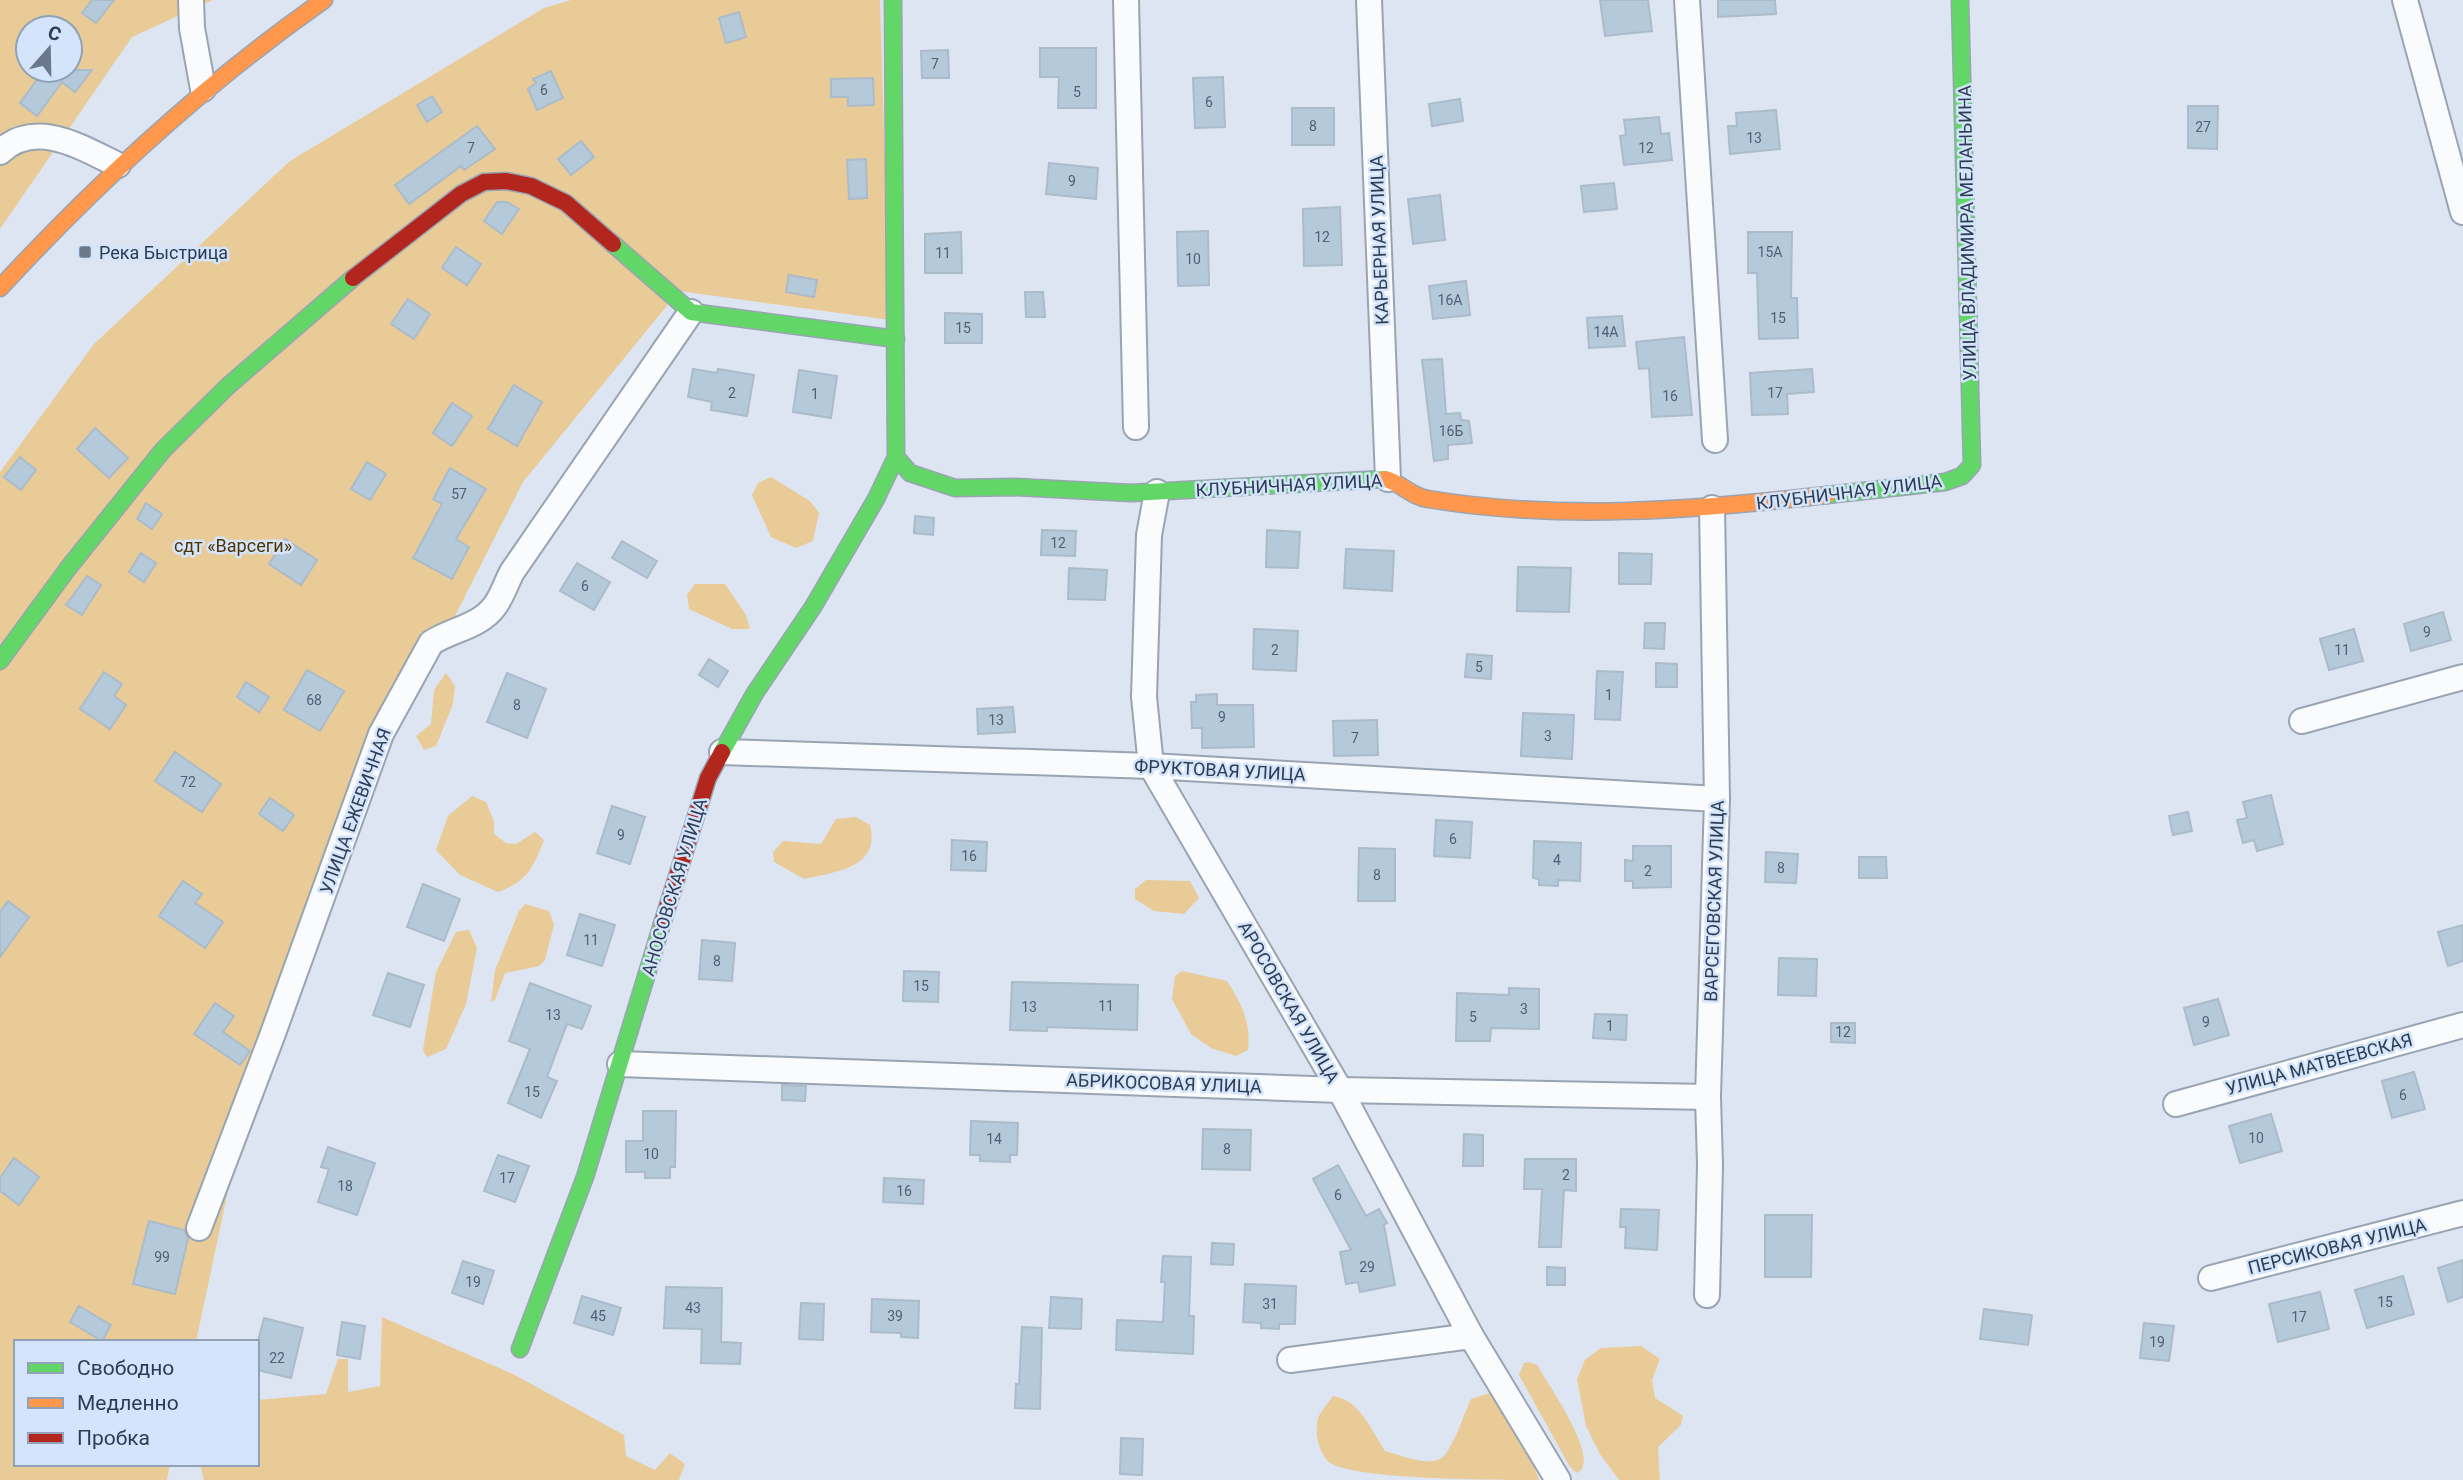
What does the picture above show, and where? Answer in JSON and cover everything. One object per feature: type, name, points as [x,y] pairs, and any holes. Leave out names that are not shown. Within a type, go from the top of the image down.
[{"type":"street","points":[[191,0],[192,28],[203,89]]},
{"type":"street","points":[[0,288],[118,165],[203,89],[273,34],[324,0]]},
{"type":"street","points":[[893,0],[896,457]]},
{"type":"street","points":[[1126,0],[1136,428]]},
{"type":"street","name":"КАРЬЕРНАЯ УЛИЦА","points":[[1369,0],[1388,479]]},
{"type":"street","points":[[1687,0],[1715,440]]},
{"type":"street","name":"УЛИЦА ВЛАДИМИРА МЕЛАНЬИНА","points":[[1960,0],[1972,465]]},
{"type":"street","points":[[2405,0],[2463,212]]},
{"type":"street","points":[[0,152],[33,135],[70,142],[118,165]]},
{"type":"street","points":[[0,661],[78,556],[163,450],[228,386],[328,298],[461,194],[484,182],[506,181],[531,186],[566,204],[691,312],[895,339]]},
{"type":"street","name":"УЛИЦА ЕЖЕВИЧНАЯ","points":[[199,1228],[272,1036],[381,734],[431,643],[442,635],[476,622],[494,608],[512,572],[691,312]]},
{"type":"street","name":"КЛУБНИЧНАЯ УЛИЦА","points":[[896,457],[910,473],[955,488],[1015,487],[1131,493],[1388,479],[1424,499],[1542,511],[1712,508],[1945,482],[1962,476],[1972,465]]},
{"type":"street","name":"АНОСОВСКАЯ УЛИЦА","points":[[520,1349],[585,1177],[708,778],[755,693],[813,607],[876,499],[896,457]]},
{"type":"street","name":"АРОСОВСКАЯ УЛИЦА","points":[[1157,492],[1149,535],[1144,697],[1151,766],[1340,1090],[1471,1336],[1558,1480]]},
{"type":"street","name":"ВАРСЕГОВСКАЯ УЛИЦА","points":[[1707,1295],[1710,1165],[1708,1097],[1717,799],[1712,508]]},
{"type":"street","points":[[2302,721],[2463,677]]},
{"type":"street","name":"ФРУКТОВАЯ УЛИЦА","points":[[722,752],[1151,766],[1717,799]]},
{"type":"street","name":"УЛИЦА МАТВЕЕВСКАЯ","points":[[2176,1104],[2463,1025]]},
{"type":"street","name":"АБРИКОСОВАЯ УЛИЦА","points":[[620,1064],[1340,1090],[1708,1097]]},
{"type":"street","name":"ПЕРСИКОВАЯ УЛИЦА","points":[[2211,1278],[2463,1213]]},
{"type":"street","points":[[1290,1360],[1471,1336]]},
{"type":"green space","points":[[0,0],[213,0],[132,37],[0,229]]},
{"type":"green space","name":"сдт «Варсеги»","points":[[571,0],[880,0],[890,320],[679,291],[523,482],[396,732],[234,1162],[196,1340],[14,1340],[14,1466],[170,1466],[167,1480],[0,1480],[0,472],[94,344],[290,161],[544,8]]},
{"type":"green space","points":[[771,477],[810,501],[819,513],[813,541],[796,548],[771,537],[752,495],[758,483]]},
{"type":"green space","points":[[695,584],[725,584],[746,615],[750,629],[732,629],[689,609],[687,595]]},
{"type":"green space","points":[[446,673],[455,686],[453,704],[436,746],[424,750],[416,736],[431,724],[434,690]]},
{"type":"green space","points":[[472,796],[486,802],[494,821],[494,834],[506,843],[516,844],[535,832],[544,840],[536,859],[523,878],[498,892],[460,875],[436,850],[448,816]]},
{"type":"green space","points":[[856,817],[870,825],[872,839],[869,851],[853,866],[804,879],[774,862],[773,852],[783,841],[821,844],[836,819]]},
{"type":"green space","points":[[1146,880],[1190,881],[1199,898],[1184,914],[1154,911],[1135,899],[1135,889]]},
{"type":"green space","points":[[525,904],[549,911],[554,925],[545,960],[539,966],[505,973],[495,1000],[491,1002],[495,970],[519,911]]},
{"type":"green space","points":[[469,930],[477,948],[466,1004],[446,1049],[427,1057],[423,1050],[436,972],[456,932]]},
{"type":"green space","points":[[1182,971],[1227,981],[1244,1014],[1248,1050],[1236,1056],[1211,1048],[1191,1034],[1172,999],[1175,976]]},
{"type":"green space","points":[[382,1317],[513,1374],[624,1435],[626,1456],[655,1470],[670,1453],[685,1464],[679,1480],[204,1480],[200,1466],[259,1466],[259,1400],[326,1394],[338,1359],[348,1359],[348,1392],[380,1386]]},
{"type":"green space","points":[[1641,1346],[1660,1359],[1652,1380],[1655,1398],[1683,1416],[1681,1425],[1658,1447],[1660,1480],[1619,1480],[1600,1454],[1586,1426],[1577,1379],[1585,1360],[1601,1348]]},
{"type":"green space","points":[[1524,1363],[1537,1365],[1578,1438],[1583,1454],[1583,1466],[1577,1473],[1570,1467],[1519,1375]]},
{"type":"green space","points":[[1490,1393],[1497,1398],[1527,1447],[1539,1480],[1430,1478],[1369,1473],[1330,1463],[1318,1443],[1318,1418],[1333,1396],[1342,1398],[1357,1409],[1385,1451],[1413,1459],[1434,1461],[1445,1455],[1449,1449],[1471,1399]]},
{"type":"building","points":[[92,0],[114,0],[96,23],[82,13]]},
{"type":"building","points":[[1600,0],[1648,0],[1652,31],[1605,36]]},
{"type":"building","points":[[1718,0],[1775,0],[1776,14],[1718,17]]},
{"type":"building","points":[[739,12],[746,37],[726,43],[719,18]]},
{"type":"building","points":[[1040,48],[1096,48],[1096,108],[1058,108],[1059,77],[1040,77]]},
{"type":"building","points":[[948,50],[949,78],[922,78],[921,51]]},
{"type":"building","points":[[84,70],[92,70],[84,80]]},
{"type":"building","points":[[551,71],[563,98],[537,110],[528,89],[536,83],[533,79]]},
{"type":"building","points":[[1223,77],[1225,127],[1195,128],[1193,78]]},
{"type":"building","points":[[873,78],[874,105],[848,106],[848,97],[831,97],[831,79]]},
{"type":"building","points":[[34,84],[61,84],[37,116],[20,103]]},
{"type":"building","points":[[65,84],[81,84],[75,92]]},
{"type":"building","points":[[432,96],[442,112],[427,122],[417,105]]},
{"type":"building","points":[[1460,99],[1463,121],[1432,126],[1429,104]]},
{"type":"building","points":[[2188,106],[2218,106],[2217,149],[2188,148]]},
{"type":"building","points":[[1292,108],[1334,108],[1334,145],[1292,145]]},
{"type":"building","points":[[1776,110],[1780,149],[1730,154],[1728,126],[1737,126],[1736,113]]},
{"type":"building","points":[[1659,117],[1661,134],[1669,133],[1672,160],[1624,165],[1620,136],[1626,135],[1624,120]]},
{"type":"building","points":[[477,126],[495,149],[464,170],[461,166],[409,204],[395,185]]},
{"type":"building","points":[[581,141],[594,157],[571,175],[558,159]]},
{"type":"building","points":[[866,159],[867,198],[849,199],[847,160]]},
{"type":"building","points":[[1049,163],[1098,168],[1096,199],[1046,194]]},
{"type":"building","points":[[1614,183],[1617,209],[1584,212],[1581,186]]},
{"type":"building","points":[[1440,195],[1445,240],[1413,244],[1408,199]]},
{"type":"building","points":[[497,202],[507,202],[519,209],[502,234],[484,221]]},
{"type":"building","points":[[1340,207],[1342,265],[1304,266],[1303,209]]},
{"type":"building","points":[[1208,231],[1209,285],[1178,286],[1177,232]]},
{"type":"building","points":[[961,232],[962,273],[925,273],[925,234]]},
{"type":"building","points":[[1748,232],[1792,232],[1791,298],[1797,298],[1798,338],[1759,339],[1757,273],[1748,273]]},
{"type":"building","points":[[456,247],[481,264],[467,285],[442,268]]},
{"type":"building","points":[[789,275],[817,280],[814,297],[786,292]]},
{"type":"building","points":[[1466,281],[1470,315],[1433,319],[1429,286]]},
{"type":"building","points":[[1025,292],[1043,292],[1045,317],[1026,317]]},
{"type":"building","points":[[408,299],[430,314],[414,339],[391,324]]},
{"type":"building","points":[[945,313],[982,314],[982,343],[945,343]]},
{"type":"building","points":[[1622,316],[1625,346],[1589,348],[1587,318]]},
{"type":"building","points":[[1684,337],[1692,415],[1652,417],[1649,368],[1639,369],[1636,342]]},
{"type":"building","points":[[1442,359],[1446,414],[1460,413],[1461,420],[1469,421],[1472,443],[1448,445],[1448,459],[1434,461],[1422,360]]},
{"type":"building","points":[[693,369],[717,373],[718,369],[754,375],[747,416],[711,410],[712,402],[688,397]]},
{"type":"building","points":[[1812,369],[1814,392],[1787,394],[1788,414],[1752,415],[1750,373]]},
{"type":"building","points":[[799,370],[837,376],[831,418],[793,412]]},
{"type":"building","points":[[514,385],[542,402],[517,446],[488,429]]},
{"type":"building","points":[[452,403],[472,416],[452,446],[433,433]]},
{"type":"building","points":[[95,428],[128,458],[109,478],[77,449]]},
{"type":"building","points":[[20,457],[36,470],[21,490],[4,477]]},
{"type":"building","points":[[367,462],[386,474],[370,500],[351,489]]},
{"type":"building","points":[[450,468],[486,489],[456,539],[469,547],[452,579],[413,558],[442,504],[433,499]]},
{"type":"building","points":[[146,503],[162,514],[152,529],[137,519]]},
{"type":"building","points":[[915,516],[934,518],[933,535],[914,533]]},
{"type":"building","points":[[1042,530],[1076,531],[1075,556],[1041,555]]},
{"type":"building","points":[[1267,530],[1300,532],[1298,568],[1266,567]]},
{"type":"building","points":[[285,539],[317,560],[301,585],[269,564]]},
{"type":"building","points":[[622,541],[657,561],[647,578],[612,558]]},
{"type":"building","points":[[1346,549],[1394,551],[1392,591],[1344,588]]},
{"type":"building","points":[[141,553],[156,563],[144,582],[129,572]]},
{"type":"building","points":[[1619,553],[1652,554],[1651,584],[1619,584]]},
{"type":"building","points":[[577,563],[610,582],[594,610],[560,591]]},
{"type":"building","points":[[1518,567],[1571,568],[1569,612],[1517,611]]},
{"type":"building","points":[[1069,568],[1107,570],[1105,600],[1068,599]]},
{"type":"building","points":[[87,576],[101,585],[82,615],[66,605]]},
{"type":"building","points":[[2443,612],[2451,640],[2411,651],[2404,624]]},
{"type":"building","points":[[1645,623],[1665,623],[1664,649],[1644,648]]},
{"type":"building","points":[[1254,629],[1298,631],[1296,671],[1253,669]]},
{"type":"building","points":[[2354,629],[2363,661],[2329,670],[2320,639]]},
{"type":"building","points":[[1467,654],[1492,656],[1491,679],[1465,677]]},
{"type":"building","points":[[709,659],[728,671],[718,687],[699,675]]},
{"type":"building","points":[[1656,663],[1677,664],[1677,687],[1656,687]]},
{"type":"building","points":[[307,670],[344,691],[320,731],[284,710]]},
{"type":"building","points":[[1597,671],[1623,672],[1620,720],[1595,719]]},
{"type":"building","points":[[104,672],[122,684],[114,696],[126,705],[110,729],[80,709]]},
{"type":"building","points":[[507,673],[546,689],[527,738],[487,722]]},
{"type":"building","points":[[246,682],[269,697],[259,712],[237,697]]},
{"type":"building","points":[[1217,694],[1217,705],[1253,705],[1254,747],[1202,748],[1202,728],[1192,728],[1191,702],[1196,702],[1196,695]]},
{"type":"building","points":[[1013,707],[1015,732],[978,734],[977,709]]},
{"type":"building","points":[[1523,713],[1574,715],[1572,759],[1521,756]]},
{"type":"building","points":[[1377,720],[1378,755],[1334,756],[1333,721]]},
{"type":"building","points":[[175,752],[221,784],[202,812],[155,781]]},
{"type":"building","points":[[2271,795],[2283,844],[2257,851],[2254,840],[2243,843],[2237,820],[2247,818],[2243,802]]},
{"type":"building","points":[[270,798],[294,815],[283,831],[259,814]]},
{"type":"building","points":[[612,806],[645,817],[630,864],[597,853]]},
{"type":"building","points":[[2188,812],[2192,831],[2173,835],[2169,816]]},
{"type":"building","points":[[1436,820],[1472,822],[1470,858],[1434,856]]},
{"type":"building","points":[[952,840],[987,842],[986,871],[951,870]]},
{"type":"building","points":[[1534,841],[1581,843],[1580,881],[1558,880],[1558,886],[1539,885],[1539,879],[1533,878]]},
{"type":"building","points":[[1633,846],[1671,846],[1671,887],[1633,888],[1633,881],[1625,881],[1625,860],[1633,861]]},
{"type":"building","points":[[1359,848],[1395,849],[1395,901],[1358,901]]},
{"type":"building","points":[[1766,852],[1798,854],[1796,883],[1765,882]]},
{"type":"building","points":[[1859,857],[1886,857],[1887,878],[1859,878]]},
{"type":"building","points":[[183,881],[202,894],[195,903],[223,922],[205,948],[159,916]]},
{"type":"building","points":[[423,884],[460,899],[444,941],[407,927]]},
{"type":"building","points":[[8,901],[29,917],[0,957],[0,912]]},
{"type":"building","points":[[580,914],[615,925],[602,966],[567,955]]},
{"type":"building","points":[[2463,925],[2463,961],[2448,966],[2438,932]]},
{"type":"building","points":[[702,940],[735,943],[732,981],[699,979]]},
{"type":"building","points":[[1779,958],[1817,959],[1816,996],[1778,995]]},
{"type":"building","points":[[904,971],[939,972],[938,1002],[903,1001]]},
{"type":"building","points":[[388,973],[424,985],[410,1027],[373,1015]]},
{"type":"building","points":[[1012,982],[1138,985],[1137,1030],[1047,1027],[1047,1031],[1010,1030]]},
{"type":"building","points":[[530,983],[591,1006],[582,1029],[567,1024],[547,1077],[557,1081],[541,1118],[508,1103],[530,1049],[509,1041]]},
{"type":"building","points":[[1509,988],[1539,989],[1539,1029],[1491,1028],[1490,1041],[1456,1041],[1457,993],[1509,995]]},
{"type":"building","points":[[2218,999],[2229,1035],[2194,1045],[2184,1008]]},
{"type":"building","points":[[215,1003],[234,1016],[223,1032],[250,1051],[240,1065],[194,1034]]},
{"type":"building","points":[[1595,1014],[1627,1015],[1626,1040],[1593,1038]]},
{"type":"building","points":[[1831,1023],[1855,1023],[1855,1043],[1831,1042]]},
{"type":"building","points":[[2414,1072],[2425,1109],[2392,1118],[2382,1081]]},
{"type":"building","points":[[782,1085],[806,1086],[805,1101],[782,1100]]},
{"type":"building","points":[[643,1111],[676,1111],[675,1167],[670,1167],[670,1178],[645,1178],[645,1172],[626,1172],[626,1141],[643,1141]]},
{"type":"building","points":[[2271,1114],[2282,1151],[2240,1163],[2229,1126]]},
{"type":"building","points":[[971,1121],[1018,1123],[1017,1155],[1010,1155],[1010,1162],[980,1161],[980,1155],[970,1155]]},
{"type":"building","points":[[1203,1129],[1251,1130],[1250,1170],[1202,1169]]},
{"type":"building","points":[[1464,1134],[1483,1135],[1483,1166],[1463,1166]]},
{"type":"building","points":[[328,1147],[375,1163],[357,1215],[318,1202],[329,1169],[321,1167]]},
{"type":"building","points":[[498,1155],[529,1166],[515,1202],[484,1191]]},
{"type":"building","points":[[14,1158],[39,1177],[19,1205],[0,1191],[0,1178]]},
{"type":"building","points":[[1525,1159],[1576,1159],[1576,1191],[1564,1190],[1561,1247],[1539,1247],[1542,1189],[1524,1189]]},
{"type":"building","points":[[1338,1165],[1366,1216],[1379,1209],[1387,1223],[1384,1225],[1395,1285],[1360,1292],[1358,1282],[1346,1284],[1340,1252],[1351,1250],[1313,1179]]},
{"type":"building","points":[[884,1178],[924,1180],[923,1204],[883,1202]]},
{"type":"building","points":[[1621,1209],[1659,1210],[1657,1250],[1625,1248],[1626,1227],[1620,1227]]},
{"type":"building","points":[[1765,1215],[1812,1215],[1811,1277],[1765,1277]]},
{"type":"building","points":[[149,1221],[184,1230],[188,1238],[175,1294],[133,1284]]},
{"type":"building","points":[[1212,1243],[1234,1244],[1233,1265],[1211,1264]]},
{"type":"building","points":[[1163,1256],[1191,1257],[1189,1316],[1194,1316],[1193,1354],[1116,1350],[1117,1320],[1163,1322]]},
{"type":"building","points":[[2463,1260],[2463,1297],[2448,1302],[2438,1268]]},
{"type":"building","points":[[463,1261],[494,1271],[483,1304],[452,1293]]},
{"type":"building","points":[[1547,1267],[1565,1268],[1565,1285],[1547,1285]]},
{"type":"building","points":[[2403,1276],[2414,1314],[2367,1328],[2355,1290]]},
{"type":"building","points":[[1245,1284],[1296,1286],[1295,1324],[1279,1324],[1279,1329],[1261,1328],[1261,1323],[1243,1322]]},
{"type":"building","points":[[666,1287],[722,1288],[721,1342],[741,1343],[740,1364],[701,1363],[702,1329],[664,1328]]},
{"type":"building","points":[[2320,1292],[2329,1329],[2278,1342],[2269,1304]]},
{"type":"building","points":[[582,1296],[621,1308],[613,1335],[574,1323]]},
{"type":"building","points":[[1051,1297],[1082,1299],[1081,1329],[1049,1328]]},
{"type":"building","points":[[872,1299],[919,1301],[918,1338],[901,1337],[901,1333],[871,1332]]},
{"type":"building","points":[[801,1303],[824,1304],[823,1340],[799,1339]]},
{"type":"building","points":[[79,1306],[111,1325],[100,1340],[70,1322]]},
{"type":"building","points":[[1984,1309],[2032,1315],[2028,1345],[1980,1339]]},
{"type":"building","points":[[264,1318],[303,1328],[291,1378],[259,1370],[258,1340]]},
{"type":"building","points":[[342,1322],[365,1326],[360,1359],[337,1355]]},
{"type":"building","points":[[2144,1323],[2174,1326],[2169,1361],[2140,1358]]},
{"type":"building","points":[[1022,1327],[1042,1328],[1040,1409],[1015,1408]]},
{"type":"building","points":[[1121,1438],[1143,1439],[1142,1475],[1120,1474]]},
{"type":"traffic: fast","points":[[722,752],[755,693],[813,607],[876,499],[896,457],[893,0]]},
{"type":"traffic: fast","points":[[1827,495],[1945,482],[1962,476],[1972,465],[1960,0]]},
{"type":"traffic: fast","points":[[613,244],[691,312],[896,339]]},
{"type":"traffic: fast","points":[[0,661],[69,567],[163,450],[228,386],[353,278]]},
{"type":"traffic: fast","points":[[896,457],[910,473],[955,488],[1015,487],[1131,493],[1385,479]]},
{"type":"traffic: fast","points":[[520,1349],[585,1177],[662,924]]},
{"type":"traffic: slow","points":[[0,288],[37,248],[154,135],[237,65],[324,0]]},
{"type":"traffic: slow","points":[[1385,479],[1428,499],[1527,510],[1678,509],[1827,495]]},
{"type":"traffic: jam","points":[[353,278],[461,194],[484,182],[506,181],[531,186],[566,203],[613,244]]},
{"type":"traffic: jam","points":[[662,924],[708,778],[722,752]]},
{"type":"place","name":"Река Быстрица","points":[[85,252]]}]
